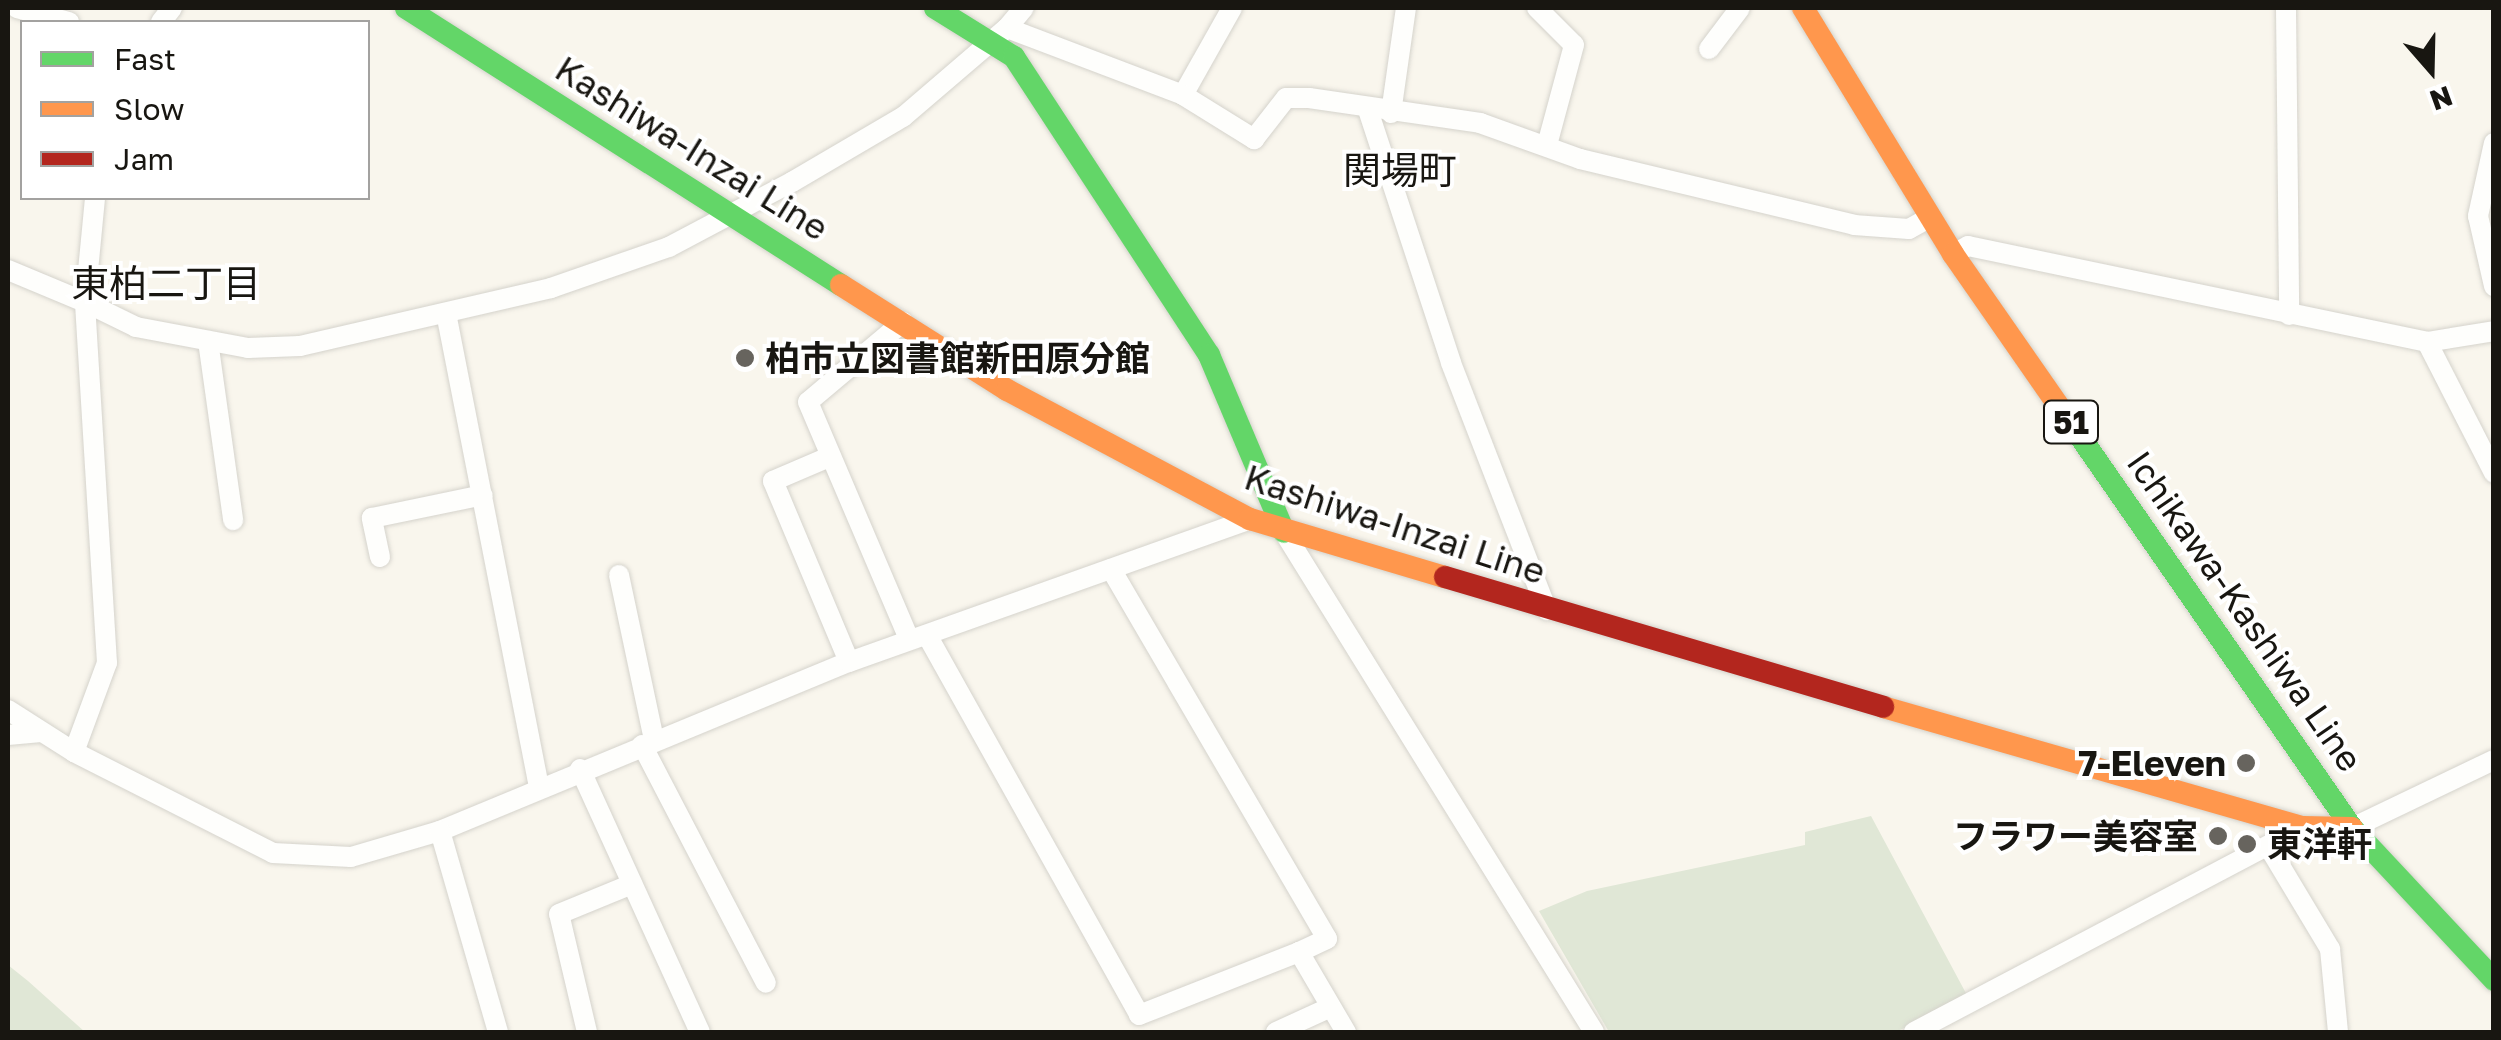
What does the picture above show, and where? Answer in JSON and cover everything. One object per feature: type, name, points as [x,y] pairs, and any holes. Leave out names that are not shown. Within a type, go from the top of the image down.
[{"type":"main road","name":"Kashiwa-Inzai Line","points":[[406,8],[1088,438],[1250,519],[1547,610],[2302,827],[2352,828]]},
{"type":"main road","points":[[934,8],[1001,35],[1209,354],[1284,532]]},
{"type":"main road","name":"Ichikawa-Kashiwa Line","points":[[1804,8],[1953,254],[2352,828],[2494,980]]},
{"type":"street","points":[[16,8],[61,20]]},
{"type":"street","points":[[8,270],[136,327],[248,348],[300,346],[446,313],[646,256],[732,215],[903,117],[1001,35],[1024,8]]},
{"type":"street","points":[[1184,95],[1232,8]]},
{"type":"street","points":[[1391,113],[1406,8]]},
{"type":"street","points":[[1537,8],[1574,45],[1547,144]]},
{"type":"street","points":[[1709,49],[1740,8]]},
{"type":"street","points":[[2278,8],[2286,8],[2289,314]]},
{"type":"street","points":[[1001,35],[1184,95],[1254,138],[1286,98],[1480,123],[1580,159],[1854,225],[1908,230],[1929,218]]},
{"type":"street","points":[[1368,110],[1451,363],[1547,610]]},
{"type":"street","points":[[2494,142],[2478,216],[2494,286]]},
{"type":"street","points":[[74,752],[107,663],[86,302],[95,200]]},
{"type":"street","points":[[1953,254],[1968,246],[2427,342],[2494,330]]},
{"type":"street","points":[[446,313],[538,788]]},
{"type":"street","points":[[902,322],[808,402],[830,458],[918,637],[1139,1016],[1326,939],[1112,570]]},
{"type":"street","points":[[208,341],[233,520]]},
{"type":"street","points":[[2427,342],[2494,474]]},
{"type":"street","points":[[830,458],[773,481],[849,662]]},
{"type":"street","points":[[380,558],[372,518],[483,496]]},
{"type":"street","points":[[8,710],[74,752],[273,853],[351,856],[440,832],[580,769],[849,662],[1250,519]]},
{"type":"street","points":[[1284,532],[1594,1032]]},
{"type":"street","points":[[619,575],[648,742],[766,983]]},
{"type":"street","points":[[8,735],[41,732]]},
{"type":"street","points":[[2352,828],[2494,760]]},
{"type":"street","points":[[580,769],[700,1032]]},
{"type":"street","points":[[1914,1032],[2270,849],[2302,827]]},
{"type":"street","points":[[440,832],[498,1032]]},
{"type":"street","points":[[2270,849],[2330,949],[2338,1032]]},
{"type":"street","points":[[586,1032],[559,914],[632,884]]},
{"type":"street","points":[[1299,952],[1346,1032]]},
{"type":"street","points":[[1276,1032],[1331,1007]]},
{"type":"green space","points":[[1871,816],[1968,997],[1896,1032],[1609,1032],[1539,911],[1587,891],[1805,845],[1805,832]]},
{"type":"green space","points":[[8,965],[28,981],[85,1032],[8,1032]]},
{"type":"traffic: fast","points":[[406,8],[841,285]]},
{"type":"traffic: fast","points":[[935,8],[1014,57],[1209,355],[1284,532]]},
{"type":"traffic: fast","points":[[2072,425],[2352,828],[2494,980]]},
{"type":"traffic: slow","points":[[1803,8],[1953,254],[2072,425]]},
{"type":"traffic: slow","points":[[841,285],[1007,390],[1250,519],[1445,577]]},
{"type":"traffic: slow","points":[[1883,707],[2302,827],[2352,828]]},
{"type":"traffic: jam","points":[[1445,577],[1883,707]]},
{"type":"place","name":"柏市立図書館新田原分館","points":[[745,358]]},
{"type":"place","name":"7-Eleven","points":[[2246,763]]},
{"type":"place","name":"フラワー美容室","points":[[2218,836]]},
{"type":"place","name":"東洋軒","points":[[2247,844]]},
{"type":"district","name":"関場町","points":[[1400,170]]},
{"type":"district","name":"東柏二丁目","points":[[166,283]]}]
